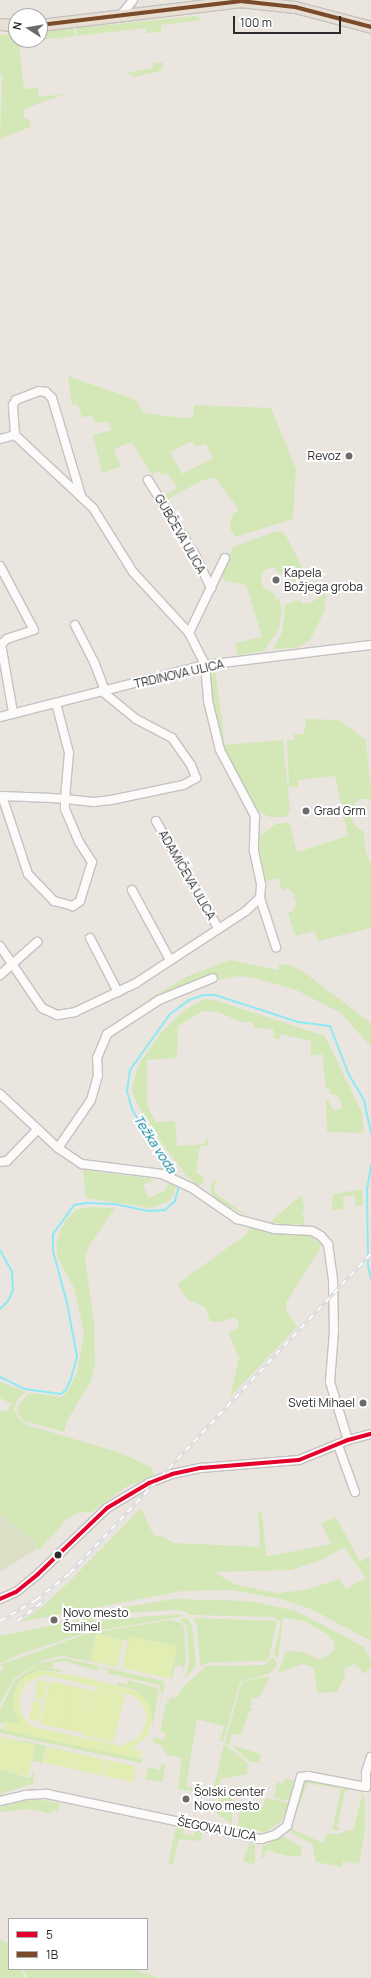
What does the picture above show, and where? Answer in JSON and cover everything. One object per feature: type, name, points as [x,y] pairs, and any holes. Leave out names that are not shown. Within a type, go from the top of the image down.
[{"type":"main road","points":[[48,24],[222,1],[278,4],[371,27]]},
{"type":"street","points":[[121,15],[133,0]]},
{"type":"street","points":[[81,496],[52,398],[46,392],[40,391],[16,400],[13,405],[15,435],[81,496],[94,508],[133,572],[189,633],[206,665],[212,720],[220,750],[255,816],[254,851],[260,885],[260,898],[276,947]]},
{"type":"street","points":[[0,438],[15,435]]},
{"type":"street","name":"GUBČEVA ULICA","points":[[148,480],[195,555],[210,588]]},
{"type":"street","name":"GUBČEVA ULICA","points":[[189,633],[224,558]]},
{"type":"street","points":[[0,566],[34,630],[7,639],[1,644],[13,712]]},
{"type":"street","points":[[56,703],[69,753],[65,799],[65,809],[70,824],[89,857],[92,867],[80,902],[70,906],[54,901],[28,874],[2,796],[65,799],[112,800],[182,785],[196,778],[190,765],[172,738],[136,719],[104,692],[94,662],[75,625]]},
{"type":"street","name":"TRDINOVA ULICA","points":[[0,717],[13,712],[104,692],[206,665],[371,645]]},
{"type":"street","name":"ADAMIČEVA ULICA","points":[[156,822],[218,928]]},
{"type":"street","points":[[132,890],[170,960]]},
{"type":"street","name":"ADAMIČEVA ULICA","points":[[0,946],[14,964],[42,1008],[57,1015],[75,1012],[118,992],[170,960],[246,911],[260,898]]},
{"type":"street","points":[[90,938],[118,992]]},
{"type":"street","points":[[0,975],[37,942]]},
{"type":"street","points":[[58,1148],[91,1100],[98,1076],[96,1058],[107,1034],[159,1000],[213,978]]},
{"type":"street","points":[[0,1094],[58,1148],[82,1164],[94,1167],[162,1174],[192,1188],[237,1219],[275,1229],[312,1231],[328,1244],[333,1281],[334,1331],[330,1382],[348,1440]]},
{"type":"street","points":[[0,1162],[7,1161],[37,1130]]},
{"type":"street","points":[[0,1599],[16,1592],[38,1574],[107,1508],[149,1483],[172,1474],[201,1468],[299,1460],[348,1440],[371,1434]]},
{"type":"street","points":[[338,1445],[355,1492]]},
{"type":"street","name":"ŠEGOVA ULICA","points":[[0,1801],[25,1795],[47,1794],[261,1839],[275,1835],[286,1826],[301,1777],[308,1776],[366,1787],[366,1772],[371,1757]]},
{"type":"green space","points":[[196,16],[203,20],[161,25],[161,32],[146,33],[146,28],[77,36],[76,28]]},
{"type":"green space","points":[[74,29],[75,36],[48,39],[48,31]]},
{"type":"green space","points":[[8,34],[8,48],[20,48],[24,89],[38,88],[39,97],[65,94],[24,109],[24,118],[30,120],[30,127],[0,139],[2,77],[0,73],[0,35]]},
{"type":"green space","points":[[163,62],[161,71],[134,77],[127,73],[153,68],[153,63]]},
{"type":"green space","points":[[68,376],[136,400],[144,413],[182,418],[193,417],[194,405],[271,408],[296,469],[293,519],[235,537],[230,528],[230,522],[233,514],[239,510],[217,480],[212,478],[203,480],[166,500],[164,496],[178,488],[167,473],[162,475],[159,471],[152,475],[132,442],[114,449],[120,467],[102,473],[93,435],[112,430],[109,422],[95,423],[92,416],[82,417],[78,405],[72,405]],"holes":[[[192,441],[195,447],[206,444],[213,458],[182,474],[170,452]]]},
{"type":"green space","points":[[276,531],[283,532],[289,541],[303,570],[306,584],[288,590],[286,584],[292,581],[288,574],[277,573],[275,567],[263,570],[261,581],[264,588],[273,592],[276,599],[279,598],[282,609],[279,629],[264,651],[238,655],[235,643],[262,637],[246,585],[225,581],[221,575],[233,547]]},
{"type":"green space","points":[[326,593],[324,612],[310,640],[297,648],[273,649],[282,632],[285,605],[299,600],[303,604],[312,602]]},
{"type":"green space","points":[[215,669],[225,745],[283,740],[290,812],[286,817],[269,817],[257,810],[226,756],[218,754],[205,703],[208,671]]},
{"type":"green space","points":[[306,719],[339,720],[366,740],[371,791],[371,799],[359,799],[352,807],[351,816],[354,825],[364,832],[366,852],[371,864],[371,928],[318,941],[315,931],[295,936],[288,912],[293,911],[296,903],[293,893],[288,888],[282,890],[278,878],[263,882],[257,857],[260,836],[276,824],[289,822],[297,852],[348,836],[335,776],[298,780],[298,787],[289,787],[287,740],[294,740],[294,734],[304,734]]},
{"type":"green space","points":[[230,960],[277,970],[280,964],[292,966],[305,973],[371,1023],[371,1047],[341,1013],[296,990],[255,978],[239,976],[208,982],[152,1006],[147,1000],[188,976]]},
{"type":"green space","points":[[205,999],[215,1000],[325,1036],[362,1113],[364,1133],[327,1132],[326,1097],[334,1111],[343,1107],[337,1095],[330,1094],[329,1088],[326,1089],[322,1054],[311,1056],[311,1041],[280,1034],[280,1039],[274,1038],[273,1029],[254,1028],[253,1022],[242,1022],[218,1012],[203,1011],[178,1026],[177,1058],[147,1060],[147,1104],[155,1122],[175,1121],[177,1146],[205,1144],[206,1139],[208,1140],[208,1146],[200,1146],[196,1173],[203,1176],[204,1181],[199,1186],[187,1177],[148,1124],[133,1095],[132,1086],[139,1064],[160,1034],[186,1009]]},
{"type":"green space","points":[[83,1170],[155,1179],[143,1185],[149,1198],[166,1190],[169,1182],[176,1185],[174,1194],[169,1201],[151,1208],[86,1198]]},
{"type":"green space","points":[[213,1180],[217,1180],[214,1187],[215,1193],[252,1219],[215,1199],[210,1191]]},
{"type":"green space","points":[[362,1189],[363,1205],[356,1206],[354,1195],[343,1197],[344,1209],[332,1210],[333,1194]]},
{"type":"green space","points":[[301,1195],[305,1208],[302,1212],[305,1225],[269,1223]]},
{"type":"green space","points":[[90,1207],[115,1208],[89,1246],[85,1259],[94,1322],[95,1365],[91,1381],[67,1421],[64,1432],[24,1421],[18,1414],[18,1406],[29,1393],[62,1397],[68,1391],[77,1373],[84,1332],[74,1288],[58,1258],[56,1245],[61,1229],[68,1218],[76,1210]]},
{"type":"green space","points":[[249,1228],[267,1232],[309,1235],[322,1245],[286,1303],[287,1312],[297,1327],[230,1397],[239,1358],[228,1332],[238,1329],[238,1320],[234,1318],[218,1322],[210,1321],[206,1308],[187,1299],[177,1284],[247,1234]]},
{"type":"green space","points":[[0,1382],[26,1392],[17,1400],[14,1410],[19,1419],[27,1425],[118,1452],[151,1467],[154,1475],[126,1487],[92,1512],[80,1512],[67,1519],[39,1550],[0,1515],[0,1410],[6,1412],[12,1404],[0,1398]]},
{"type":"green space","points":[[141,1508],[154,1536],[162,1536],[174,1543],[260,1547],[258,1512],[262,1513],[266,1555],[269,1556],[331,1544],[321,1523],[336,1517],[360,1562],[370,1556],[371,1641],[311,1609],[281,1599],[232,1590],[182,1591],[20,1622],[43,1606],[68,1583]],"holes":[[[344,1547],[366,1578],[346,1589],[339,1579],[306,1590],[277,1593],[237,1585],[213,1572],[291,1570],[324,1559]]]},
{"type":"green space","points":[[0,1513],[36,1543],[35,1550],[0,1572]]},
{"type":"green space","points":[[174,1599],[249,1601],[296,1611],[364,1647],[371,1660],[371,1667],[365,1674],[354,1664],[344,1669],[345,1677],[337,1692],[318,1693],[313,1667],[302,1664],[278,1673],[285,1653],[289,1651],[303,1652],[320,1660],[335,1650],[334,1642],[327,1634],[304,1621],[283,1618],[278,1659],[274,1654],[281,1622],[274,1617],[190,1615],[184,1611],[173,1610],[113,1614],[113,1609]]},
{"type":"green space","points":[[178,1614],[185,1616],[85,1633],[20,1654],[0,1664],[0,1636],[93,1617],[94,1621]]},
{"type":"green space","points":[[187,1618],[192,1625],[196,1666],[184,1680],[189,1663],[187,1627],[180,1619]]},
{"type":"green space","points":[[193,1618],[277,1621],[268,1661],[212,1662],[200,1666],[197,1625]]},
{"type":"green space","points":[[170,1620],[180,1622],[184,1627],[186,1660],[180,1681],[183,1668],[181,1665],[175,1667],[172,1679],[170,1678],[177,1646],[129,1636],[128,1641],[96,1634],[91,1661],[115,1666],[61,1656],[43,1660],[13,1679],[0,1704],[0,1672],[5,1667],[0,1666],[5,1663],[86,1634]]},
{"type":"green space","points":[[97,1634],[123,1640],[117,1667],[91,1661]]},
{"type":"green space","points":[[129,1636],[177,1646],[170,1678],[122,1668]]},
{"type":"green space","points":[[273,1657],[277,1664],[271,1673],[240,1682],[223,1742],[220,1741],[224,1726],[197,1719],[186,1787],[204,1789],[199,1792],[178,1789],[182,1758],[167,1755],[161,1745],[151,1742],[155,1737],[163,1740],[166,1734],[160,1731],[166,1704],[173,1696],[176,1699],[183,1687],[206,1666],[265,1665]]},
{"type":"green space","points":[[64,1658],[163,1681],[165,1685],[154,1731],[162,1695],[159,1685],[107,1673],[108,1670],[99,1667],[98,1671],[64,1661],[54,1662],[52,1668],[62,1670],[61,1672],[39,1670],[24,1677],[17,1686],[13,1708],[21,1725],[0,1722],[0,1710],[14,1681],[37,1664]]},
{"type":"green space","points":[[39,1670],[88,1678],[139,1692],[149,1704],[152,1717],[148,1735],[134,1747],[134,1750],[142,1751],[140,1759],[3,1730],[5,1721],[20,1724],[13,1708],[14,1693],[24,1677]],"holes":[[[44,1675],[132,1695],[140,1701],[146,1713],[146,1722],[142,1733],[135,1740],[121,1746],[33,1727],[22,1716],[19,1698],[26,1683]]]},
{"type":"green space","points":[[269,1677],[269,1680],[258,1698],[252,1698],[250,1708],[254,1709],[249,1712],[241,1735],[232,1734],[229,1746],[225,1743],[241,1684],[244,1681]]},
{"type":"green space","points":[[38,1680],[48,1682],[44,1701],[34,1699]]},
{"type":"green space","points":[[128,1680],[155,1687],[159,1691],[152,1728],[152,1723],[136,1690],[117,1685],[117,1682],[127,1684]]},
{"type":"green space","points":[[50,1681],[72,1686],[63,1729],[40,1724]]},
{"type":"green space","points":[[72,1686],[94,1691],[85,1734],[62,1729]]},
{"type":"green space","points":[[96,1687],[125,1694],[113,1743],[84,1736]]},
{"type":"green space","points":[[33,1701],[43,1703],[39,1722],[29,1720]]},
{"type":"green space","points":[[0,1728],[142,1759],[141,1763],[0,1733]]},
{"type":"green space","points":[[0,1736],[138,1765],[46,1746],[42,1763],[32,1761],[35,1745]]},
{"type":"green space","points":[[0,1737],[35,1745],[28,1776],[0,1769]]},
{"type":"green space","points":[[224,1744],[248,1763],[247,1774],[221,1779],[217,1796],[212,1795]]},
{"type":"green space","points":[[231,1745],[261,1754],[259,1763],[249,1761]]},
{"type":"green space","points":[[47,1747],[75,1753],[72,1769],[44,1763]]},
{"type":"green space","points":[[76,1753],[105,1760],[101,1776],[72,1769]]},
{"type":"green space","points":[[107,1760],[136,1766],[133,1782],[104,1776]]},
{"type":"green space","points":[[161,1764],[165,1765],[163,1782],[145,1779],[148,1767],[160,1770]]},
{"type":"green space","points":[[0,1769],[30,1778],[34,1769],[33,1784],[0,1794]]},
{"type":"green space","points":[[285,1778],[294,1781],[290,1801],[274,1798],[277,1782],[284,1784]]},
{"type":"green space","points":[[306,1782],[314,1782],[350,1790],[345,1791],[337,1827],[341,1830],[332,1830],[341,1789],[307,1783],[296,1815],[301,1789]]},
{"type":"green space","points":[[221,1792],[232,1794],[232,1824],[216,1813]]},
{"type":"green space","points":[[357,1792],[363,1794],[365,1802],[365,1830],[359,1864],[343,1861],[342,1867],[316,1862],[312,1844],[291,1832],[292,1826],[294,1830],[323,1843],[327,1834],[339,1834],[347,1830],[353,1831],[362,1795]]},
{"type":"green space","points":[[266,1798],[289,1803],[281,1822],[265,1832],[238,1829],[239,1806],[254,1809],[255,1806],[263,1807]]},
{"type":"green space","points":[[26,1800],[41,1800],[60,1803],[58,1811],[52,1810],[51,1814],[30,1809],[0,1812],[0,1807]]},
{"type":"green space","points":[[176,1828],[184,1828],[183,1834],[193,1836],[195,1830],[202,1833],[201,1841],[179,1839],[173,1864],[168,1863]]},
{"type":"green space","points":[[283,1836],[302,1847],[301,1856],[289,1856],[266,1850],[264,1858],[261,1857],[263,1846]]},
{"type":"green space","points":[[249,1843],[255,1845],[255,1864],[243,1862]]},
{"type":"green space","points":[[0,1939],[8,1943],[8,1970],[21,1970],[25,1978],[0,1978]]},
{"type":"green space","points":[[24,1970],[133,1970],[160,1978],[28,1978]]},
{"type":"waterway","name":"Težka voda","points":[[177,1179],[172,1167],[151,1140],[132,1109],[127,1091],[130,1070],[170,1014],[189,1000],[204,995],[215,995],[298,1022],[330,1026],[349,1075],[364,1100],[371,1134]]},
{"type":"waterway","name":"Težka voda","points":[[371,1165],[367,1189],[368,1265],[371,1279]]},
{"type":"waterway","name":"Težka voda","points":[[0,1377],[25,1389],[61,1394],[66,1390],[71,1379],[77,1356],[67,1303],[53,1251],[53,1234],[74,1205],[87,1203],[115,1204],[149,1211],[165,1210],[175,1201],[179,1185]]},
{"type":"waterway","name":"Težka voda","points":[[0,1250],[12,1272],[13,1290],[8,1301],[0,1309]]},
{"type":"railway","points":[[0,1621],[36,1600],[70,1573],[371,1254]]},
{"type":"railway","points":[[17,1621],[45,1600]]},
{"type":"transit line","name":"1B","points":[[48,24],[240,1],[295,7],[371,27]]},
{"type":"transit line","name":"5","points":[[0,1599],[16,1592],[38,1574],[107,1508],[149,1483],[172,1474],[201,1468],[299,1460],[348,1440],[371,1434]]},
{"type":"place","name":"Revoz","points":[[349,456]]},
{"type":"place","name":"Kapela Božjega groba","points":[[276,580]]},
{"type":"place","name":"Grad Grm","points":[[306,811]]},
{"type":"place","name":"Sveti Mihael","points":[[363,1403]]},
{"type":"place","name":"Novo mesto Šmihel","points":[[54,1620]]},
{"type":"place","name":"Šolski center Novo mesto","points":[[186,1799]]}]
